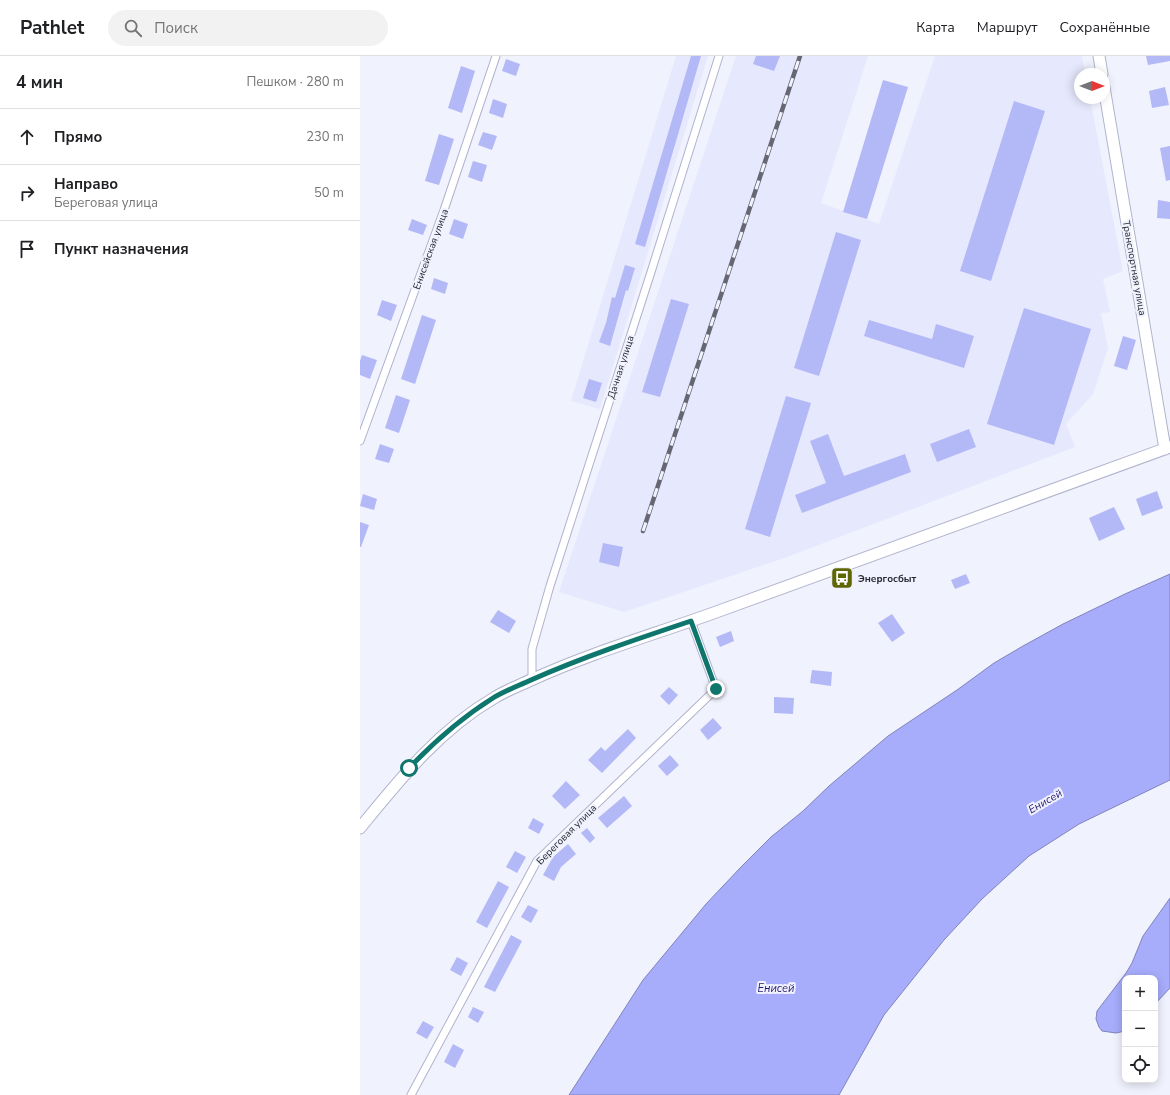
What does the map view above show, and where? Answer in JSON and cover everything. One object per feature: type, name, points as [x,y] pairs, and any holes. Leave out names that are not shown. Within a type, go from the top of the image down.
[{"type":"main road","points":[[1099,56],[1101,68]]},
{"type":"main road","name":"Транспортная улица","points":[[1107,104],[1168,448]]},
{"type":"main road","points":[[360,828],[409,768],[443,735],[460,721],[494,698],[551,671],[599,652],[691,621],[1168,448]]},
{"type":"street","name":"Енисейская улица","points":[[360,441],[444,210],[496,56]]},
{"type":"street","name":"Дачная улица","points":[[532,680],[532,649],[550,586],[719,56]]},
{"type":"street","name":"Береговая улица","points":[[411,1095],[537,861],[716,689],[691,621]]},
{"type":"shaded area","points":[[676,56],[708,56],[600,409],[571,401]]},
{"type":"shaded area","points":[[736,56],[868,56],[821,203],[879,224],[935,56],[1082,56],[1084,68],[1074,68],[1074,104],[1091,104],[1123,271],[1103,279],[1110,312],[1101,313],[1108,348],[1093,394],[1066,424],[1075,447],[787,557],[624,612],[559,592]]},
{"type":"water","name":"Енисей","points":[[1170,574],[1170,780],[1079,824],[1029,856],[982,899],[944,940],[884,1015],[839,1095],[569,1095],[643,980],[706,904],[771,837],[803,811],[829,786],[888,736],[957,690],[994,663],[1063,624]]},
{"type":"water","points":[[1170,898],[1170,988],[1158,1001],[1158,975],[1124,975],[1132,963],[1143,936]]},
{"type":"water","points":[[1122,978],[1122,1032],[1116,1033],[1102,1031],[1096,1019],[1097,1011]]},
{"type":"building","points":[[691,56],[701,56],[645,247],[635,244]]},
{"type":"building","points":[[756,56],[780,56],[774,71],[753,64]]},
{"type":"building","points":[[1146,56],[1170,56],[1170,61],[1148,65]]},
{"type":"building","points":[[506,59],[520,64],[516,76],[502,71]]},
{"type":"building","points":[[461,66],[475,71],[462,113],[448,108]]},
{"type":"building","points":[[883,80],[908,87],[867,219],[843,212]]},
{"type":"building","points":[[1165,87],[1169,105],[1152,108],[1149,91]]},
{"type":"building","points":[[493,99],[507,104],[503,118],[489,113]]},
{"type":"building","points":[[1014,101],[1045,111],[991,281],[960,271]]},
{"type":"building","points":[[483,132],[497,136],[492,150],[478,145]]},
{"type":"building","points":[[439,134],[454,139],[439,185],[425,181]]},
{"type":"building","points":[[1170,146],[1170,180],[1166,181],[1160,148]]},
{"type":"building","points":[[473,161],[487,165],[482,182],[468,177]]},
{"type":"building","points":[[1158,200],[1170,202],[1170,219],[1157,218]]},
{"type":"building","points":[[412,219],[427,225],[423,235],[408,230]]},
{"type":"building","points":[[454,219],[468,224],[463,239],[449,234]]},
{"type":"building","points":[[836,232],[861,240],[819,376],[794,368]]},
{"type":"building","points":[[625,265],[635,268],[628,291],[626,290],[610,346],[599,342],[606,323],[612,297],[615,298]]},
{"type":"building","points":[[434,278],[448,283],[445,294],[431,289]]},
{"type":"building","points":[[671,299],[689,304],[660,397],[642,392]]},
{"type":"building","points":[[382,300],[397,305],[391,321],[377,315]]},
{"type":"building","points":[[1024,308],[1091,329],[1054,445],[987,424]]},
{"type":"building","points":[[422,315],[436,320],[415,384],[401,379]]},
{"type":"building","points":[[869,320],[932,339],[936,324],[974,336],[964,368],[864,336]]},
{"type":"building","points":[[1123,336],[1136,340],[1127,370],[1114,366]]},
{"type":"building","points":[[362,355],[377,360],[370,379],[360,375],[360,361]]},
{"type":"building","points":[[589,379],[602,383],[596,402],[583,398]]},
{"type":"building","points":[[396,395],[410,400],[399,433],[385,428]]},
{"type":"building","points":[[786,396],[811,403],[770,537],[745,529]]},
{"type":"building","points":[[969,429],[976,447],[937,462],[930,444]]},
{"type":"building","points":[[828,434],[844,476],[905,454],[911,472],[802,513],[795,495],[826,483],[810,441]]},
{"type":"building","points":[[380,444],[394,449],[389,463],[375,459]]},
{"type":"building","points":[[1157,491],[1163,508],[1142,516],[1136,499]]},
{"type":"building","points":[[363,494],[377,499],[374,510],[360,506]]},
{"type":"building","points":[[1114,507],[1125,529],[1099,541],[1089,518]]},
{"type":"building","points":[[360,522],[369,525],[361,547],[360,547]]},
{"type":"building","points":[[603,543],[623,547],[619,567],[599,562]]},
{"type":"building","points":[[966,574],[970,583],[955,589],[951,580]]},
{"type":"building","points":[[498,610],[516,621],[509,633],[490,622]]},
{"type":"building","points":[[892,614],[905,633],[892,642],[878,623]]},
{"type":"building","points":[[731,631],[734,641],[720,647],[716,637]]},
{"type":"building","points":[[812,670],[832,672],[831,686],[810,683]]},
{"type":"building","points":[[669,687],[678,695],[669,705],[660,696]]},
{"type":"building","points":[[774,697],[794,698],[793,714],[774,713]]},
{"type":"building","points":[[713,718],[722,728],[708,740],[700,730]]},
{"type":"building","points":[[628,729],[636,738],[602,773],[588,760],[601,747],[605,751]]},
{"type":"building","points":[[670,755],[679,765],[667,776],[658,766]]},
{"type":"building","points":[[566,781],[580,795],[565,809],[552,796]]},
{"type":"building","points":[[624,796],[632,806],[607,828],[598,818]]},
{"type":"building","points":[[533,818],[544,824],[539,834],[528,828]]},
{"type":"building","points":[[587,828],[595,838],[590,843],[581,833]]},
{"type":"building","points":[[568,844],[576,854],[561,867],[554,881],[543,875],[553,857]]},
{"type":"building","points":[[515,851],[526,857],[517,873],[506,867]]},
{"type":"building","points":[[498,881],[509,887],[487,928],[476,922]]},
{"type":"building","points":[[528,905],[538,910],[531,923],[521,917]]},
{"type":"building","points":[[511,935],[522,941],[495,992],[484,987]]},
{"type":"building","points":[[457,957],[468,963],[461,976],[450,970]]},
{"type":"building","points":[[473,1007],[484,1012],[478,1023],[468,1017]]},
{"type":"building","points":[[423,1021],[434,1027],[427,1039],[416,1033]]},
{"type":"building","points":[[453,1044],[464,1050],[455,1068],[444,1062]]},
{"type":"railway","points":[[643,531],[800,56]]},
{"type":"place","name":"Энергосбыт","points":[[842,578]]},
{"type":"route","points":[[409,768],[443,735],[460,721],[494,698],[551,671],[579,660],[691,621],[716,689]]}]
